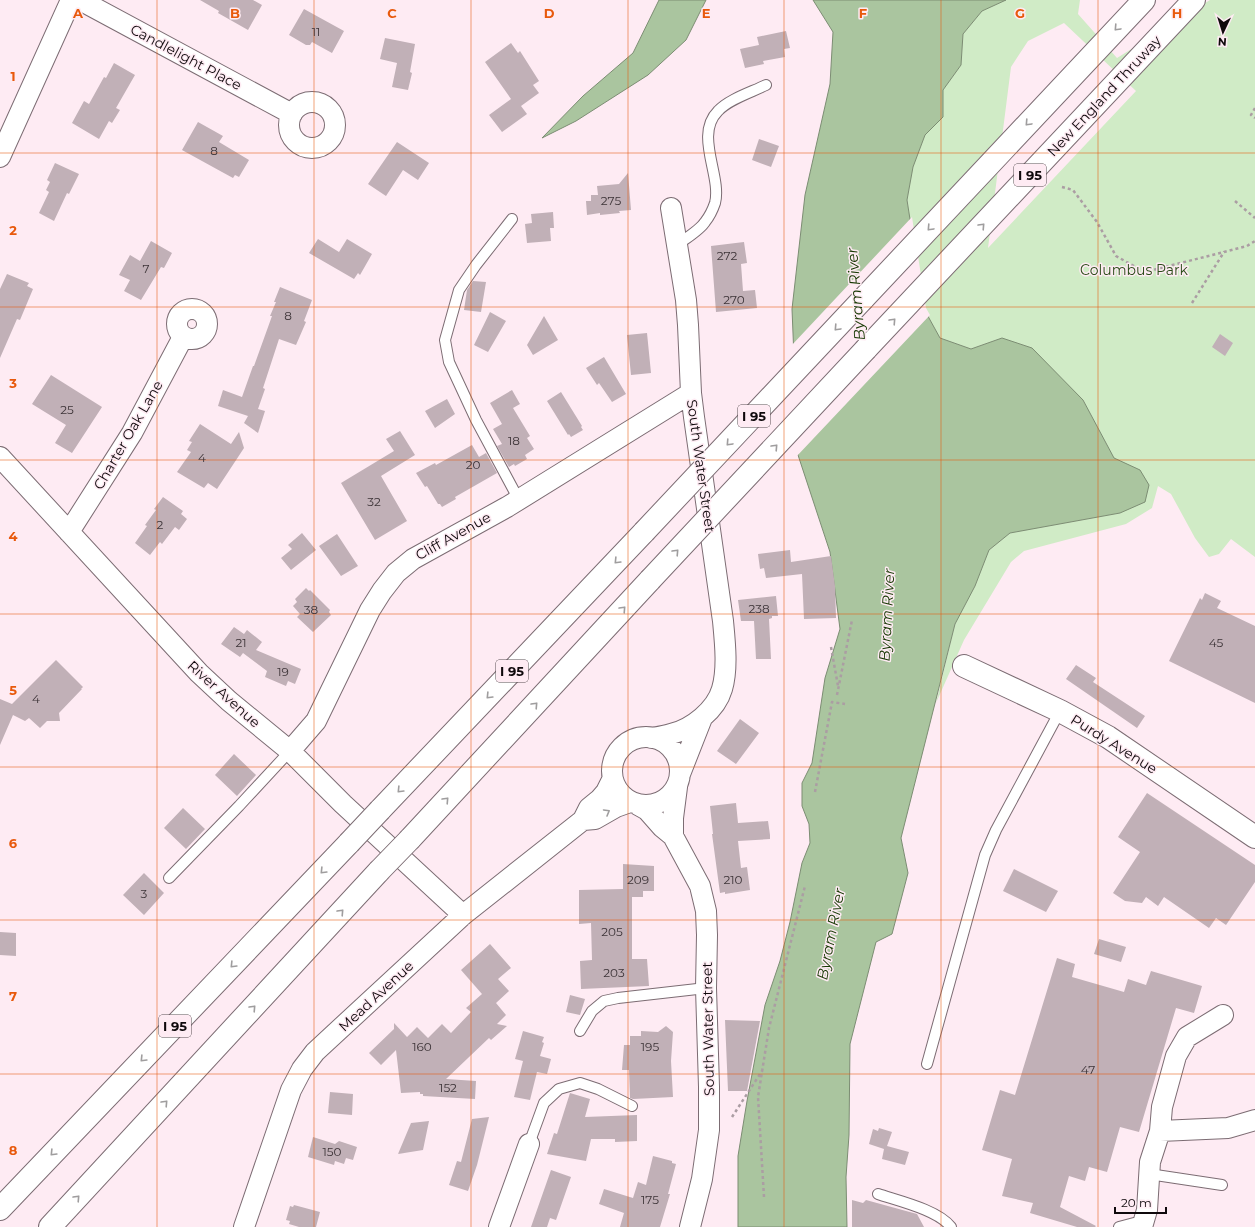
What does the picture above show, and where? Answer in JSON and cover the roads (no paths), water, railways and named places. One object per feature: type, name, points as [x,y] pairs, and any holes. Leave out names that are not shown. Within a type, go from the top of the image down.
[{"type":"main road","name":"I 95","points":[[0,1209],[350,843],[1144,0]]},
{"type":"main road","name":"New England Thruway","points":[[50,1227],[650,580],[1194,0]]},
{"type":"main road","name":"Purdy Avenue","points":[[964,666],[1060,711],[1108,737],[1255,837]]},
{"type":"street","points":[[0,157],[71,0]]},
{"type":"street","name":"Candlelight Place","points":[[80,0],[292,114]]},
{"type":"street","name":"South Water Street","points":[[652,738],[671,734],[685,728],[702,718],[718,700],[722,688],[725,645],[691,393],[688,325],[671,208]]},
{"type":"street","name":"Charter Oak Lane","points":[[69,532],[132,434],[183,337]]},
{"type":"street","name":"Cliff Avenue","points":[[290,751],[316,721],[370,610],[396,573],[413,559],[519,500],[691,393]]},
{"type":"street","name":"River Avenue","points":[[0,457],[199,673],[229,701],[290,751],[343,804],[463,915]]},
{"type":"street","name":"South Water Street","points":[[673,836],[673,818],[678,780],[702,718]]},
{"type":"street","points":[[642,737],[652,738],[664,742],[673,751],[679,762],[678,780],[670,796],[660,802],[650,805],[634,803],[622,796],[616,789],[612,780],[611,771],[613,761],[621,748],[633,740],[642,737]]},
{"type":"street","name":"Mead Avenue","points":[[244,1227],[283,1109],[302,1068],[315,1052],[463,915],[583,820],[589,808],[606,792],[612,780]]},
{"type":"street","name":"South Water Street","points":[[634,803],[647,810],[662,827],[673,836],[700,886],[706,911],[709,1130],[702,1179],[690,1227]]},
{"type":"street","name":"Mead Avenue","points":[[583,820],[595,819],[616,807],[634,803]]},
{"type":"street","points":[[1147,1226],[1150,1162],[1160,1131],[1162,1107],[1176,1056],[1187,1037],[1223,1015]]},
{"type":"street","points":[[1160,1131],[1228,1128],[1255,1120]]},
{"type":"street","points":[[499,1227],[529,1144]]},
{"type":"lane","points":[[677,245],[705,223],[715,202],[715,186],[708,151],[711,122],[717,111],[729,102],[766,85]]},
{"type":"lane","points":[[512,219],[476,265],[459,290],[445,340],[449,362],[476,420],[519,500]]},
{"type":"lane","points":[[927,1064],[985,855],[996,830],[1060,711]]},
{"type":"lane","points":[[169,878],[290,751]]},
{"type":"lane","points":[[580,1031],[592,1011],[604,1001],[618,998],[706,988]]},
{"type":"lane","points":[[529,1144],[544,1103],[559,1089],[580,1083],[598,1089],[632,1106]]},
{"type":"lane","points":[[1149,1174],[1222,1186]]},
{"type":"lane","points":[[878,1194],[929,1211],[952,1227]]},
{"type":"lane","points":[[1119,1227],[1134,1223],[1147,1226]]},
{"type":"water","points":[[659,0],[706,0],[686,40],[648,75],[576,121],[542,138],[583,96],[633,53]]},
{"type":"water","name":"Byram River","points":[[813,0],[1006,0],[982,11],[963,34],[961,65],[943,90],[943,117],[925,135],[913,167],[907,200],[924,309],[940,338],[971,349],[1002,338],[1032,348],[1083,400],[1114,458],[1140,470],[1149,485],[1145,502],[1120,513],[1010,533],[989,550],[975,586],[955,624],[901,838],[908,873],[892,934],[876,942],[850,1044],[849,1135],[846,1177],[847,1227],[738,1227],[738,1156],[747,1101],[765,1005],[780,961],[790,922],[802,863],[810,843],[809,824],[802,806],[802,783],[812,763],[825,678],[840,629],[830,552],[798,455],[792,309],[805,195],[830,84],[833,32]]},
{"type":"park label","name":"Columbus Park","points":[[1134,270]]}]
